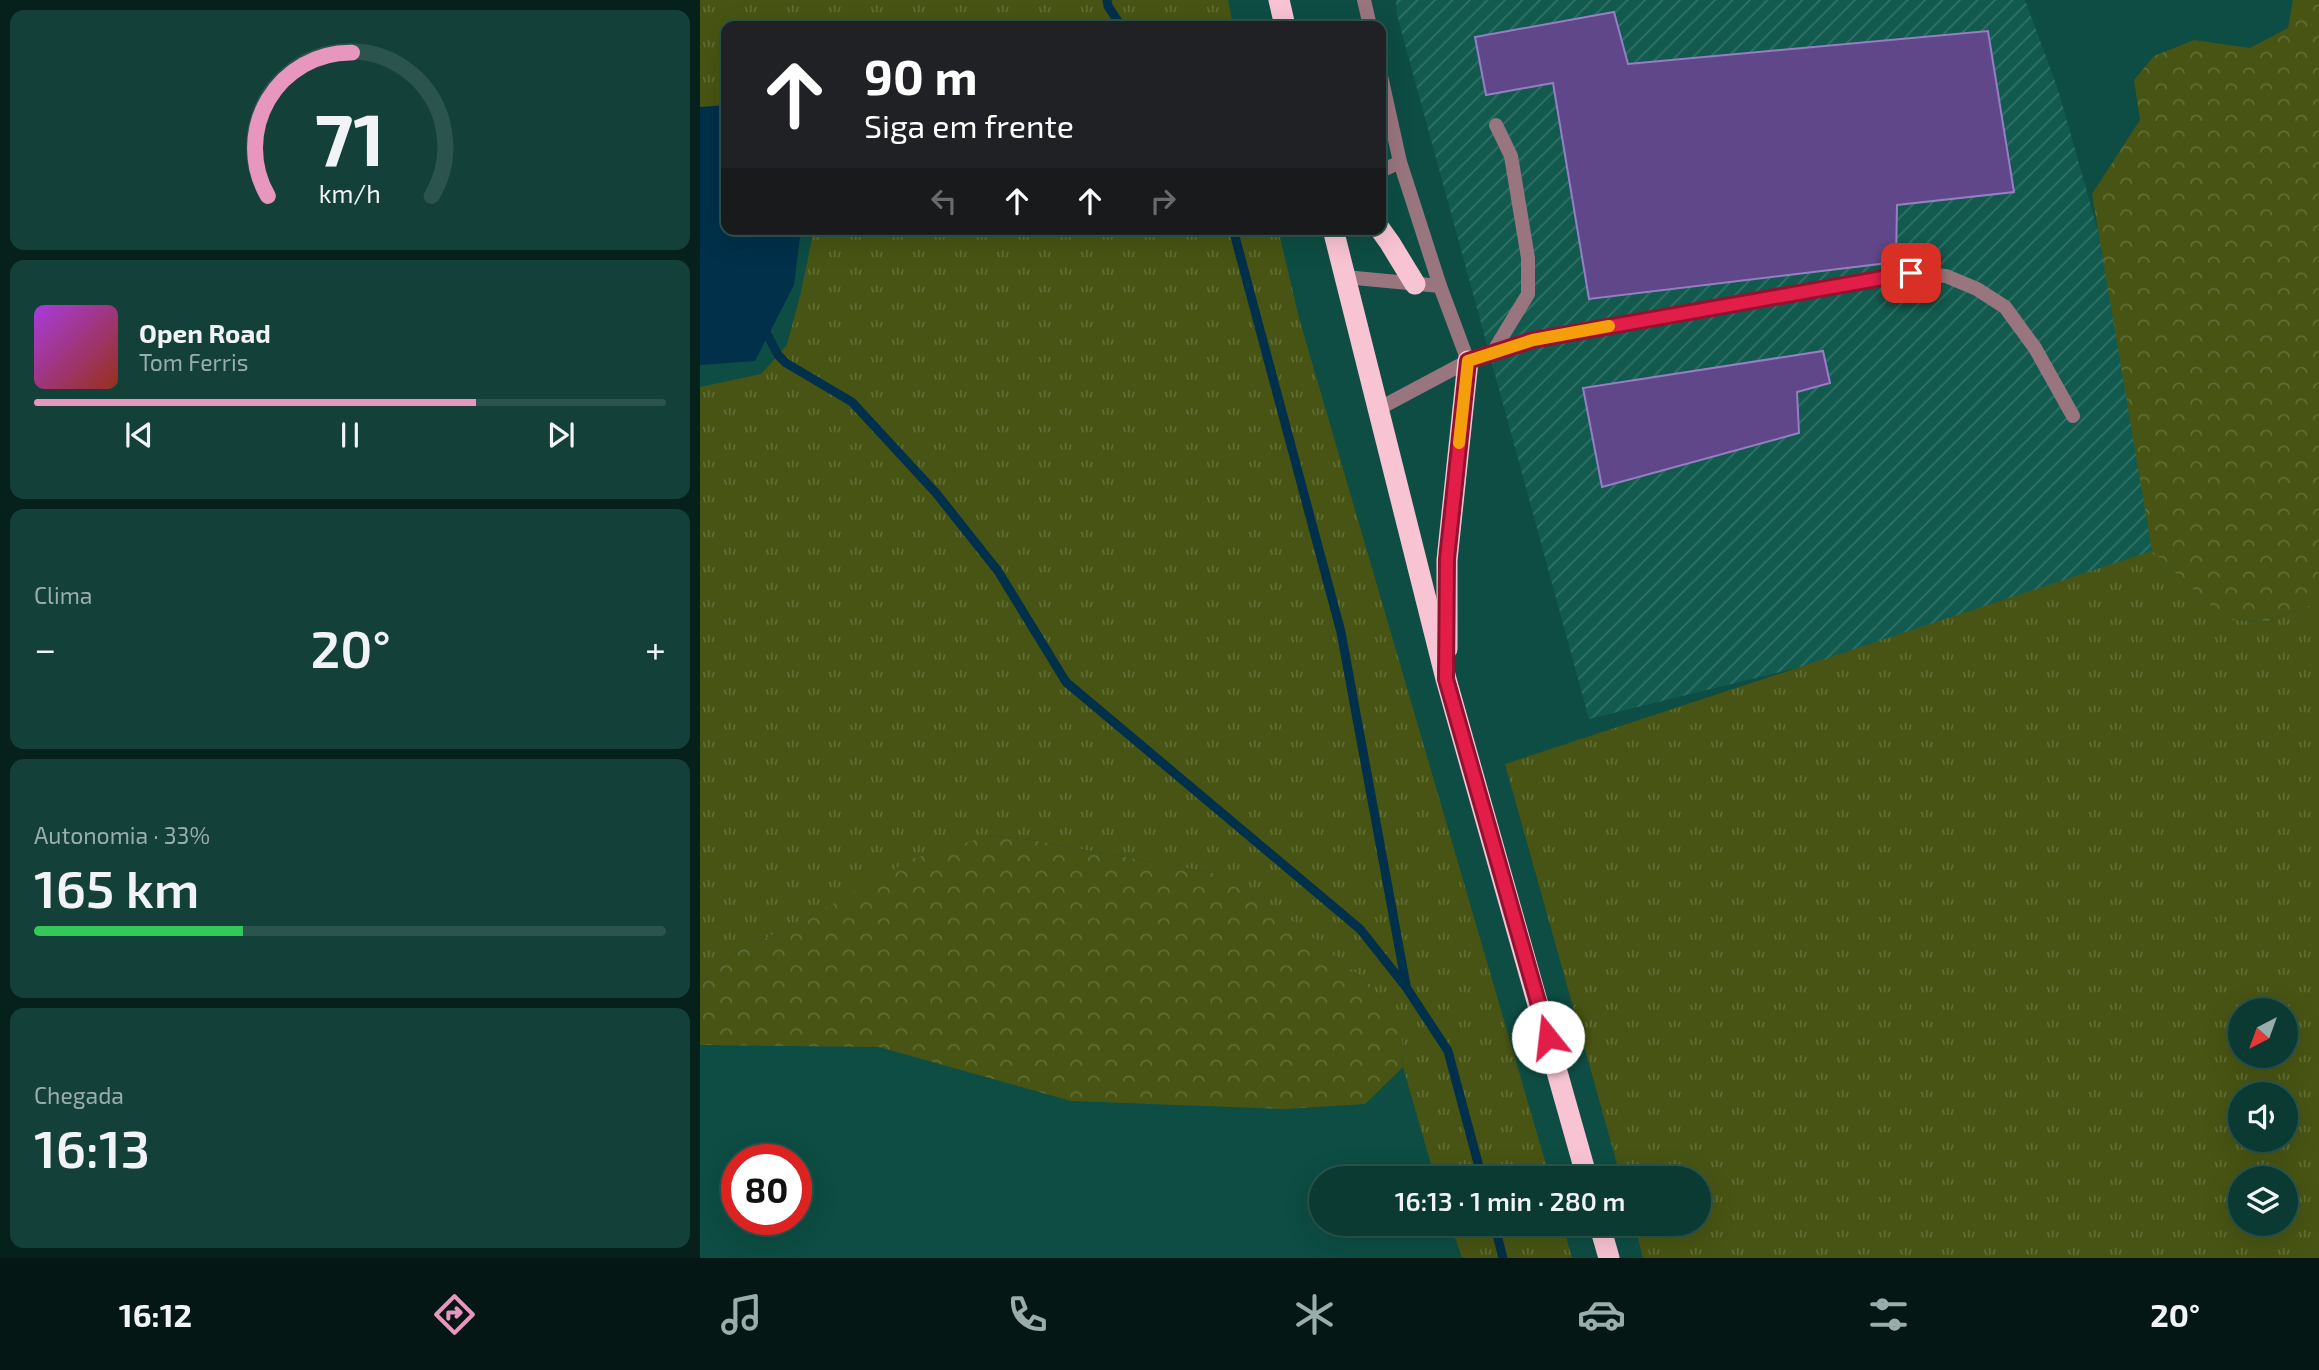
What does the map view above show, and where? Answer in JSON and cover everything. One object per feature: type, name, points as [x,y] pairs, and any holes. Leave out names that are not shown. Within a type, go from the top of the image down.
[{"type":"highway","points":[[1279,0],[1284,21]]},
{"type":"highway","points":[[1334,235],[1446,679],[1584,1166]]},
{"type":"highway","points":[[1384,235],[1415,284]]},
{"type":"highway","points":[[1446,679],[1447,559],[1468,361]]},
{"type":"highway","points":[[1602,1236],[1608,1258]]},
{"type":"lane","points":[[1364,0],[1369,21]]},
{"type":"lane","points":[[1386,99],[1400,162],[1440,286],[1468,361]]},
{"type":"lane","points":[[1493,352],[1528,294],[1528,258],[1511,156],[1496,124]]},
{"type":"lane","points":[[1386,169],[1400,162]]},
{"type":"lane","points":[[1378,409],[1468,361],[1533,340],[1911,273],[1946,276],[1978,289],[2005,307],[2035,348],[2073,416]]},
{"type":"lane","points":[[1345,278],[1440,286]]},
{"type":"shaded area","points":[[1396,0],[2025,0],[2058,89],[2193,570],[1589,719],[1397,15]]},
{"type":"green space","points":[[700,0],[1228,0],[1232,21],[721,21],[721,112],[700,118]]},
{"type":"green space","points":[[2293,0],[2319,0],[2319,599],[2313,604],[2268,621],[2233,620],[2212,607],[2152,551],[2092,194],[2140,120],[2134,80],[2154,56],[2194,40],[2250,48],[2288,28]]},
{"type":"green space","points":[[813,235],[1279,235],[1299,318],[1546,1166],[1432,1166],[1403,1067],[1401,1029],[1372,986],[1295,923],[1214,873],[991,835],[824,909],[737,952],[700,984],[700,387],[761,374],[787,345]]},
{"type":"green space","points":[[2152,551],[2212,607],[2234,620],[2268,621],[2313,604],[2319,599],[2319,1258],[1643,1258],[1637,1236],[1711,1236],[1711,1166],[1618,1166],[1505,764]]},
{"type":"green space","points":[[991,835],[1214,873],[1295,923],[1372,986],[1401,1029],[1403,1067],[1365,1104],[1285,1109],[1071,1101],[879,1047],[700,1045],[700,984],[737,952],[824,909],[912,859]]},
{"type":"green space","points":[[1454,1236],[1566,1236],[1572,1258],[1462,1258]]},
{"type":"water","points":[[721,105],[721,235],[800,235],[794,285],[755,361],[700,365],[700,107]]},
{"type":"building","points":[[1614,12],[1628,64],[1988,31],[2014,192],[1897,205],[1896,262],[1589,299],[1553,83],[1486,95],[1475,37]]},
{"type":"building","points":[[1823,351],[1830,383],[1797,392],[1799,433],[1602,487],[1583,388]]},
{"type":"waterway","points":[[1107,0],[1118,21]]},
{"type":"waterway","points":[[1235,235],[1341,632],[1406,985]]},
{"type":"waterway","points":[[764,328],[778,355],[786,363],[852,402],[936,493],[998,571],[1066,682],[1360,929],[1406,987],[1448,1051],[1479,1166]]},
{"type":"waterway","points":[[1497,1236],[1503,1258]]},
{"type":"slow traffic","points":[[1459,443],[1468,361],[1533,340],[1609,326]]},
{"type":"route","points":[[1548,1037],[1446,679],[1447,559],[1468,361],[1533,340],[1911,273]]}]
